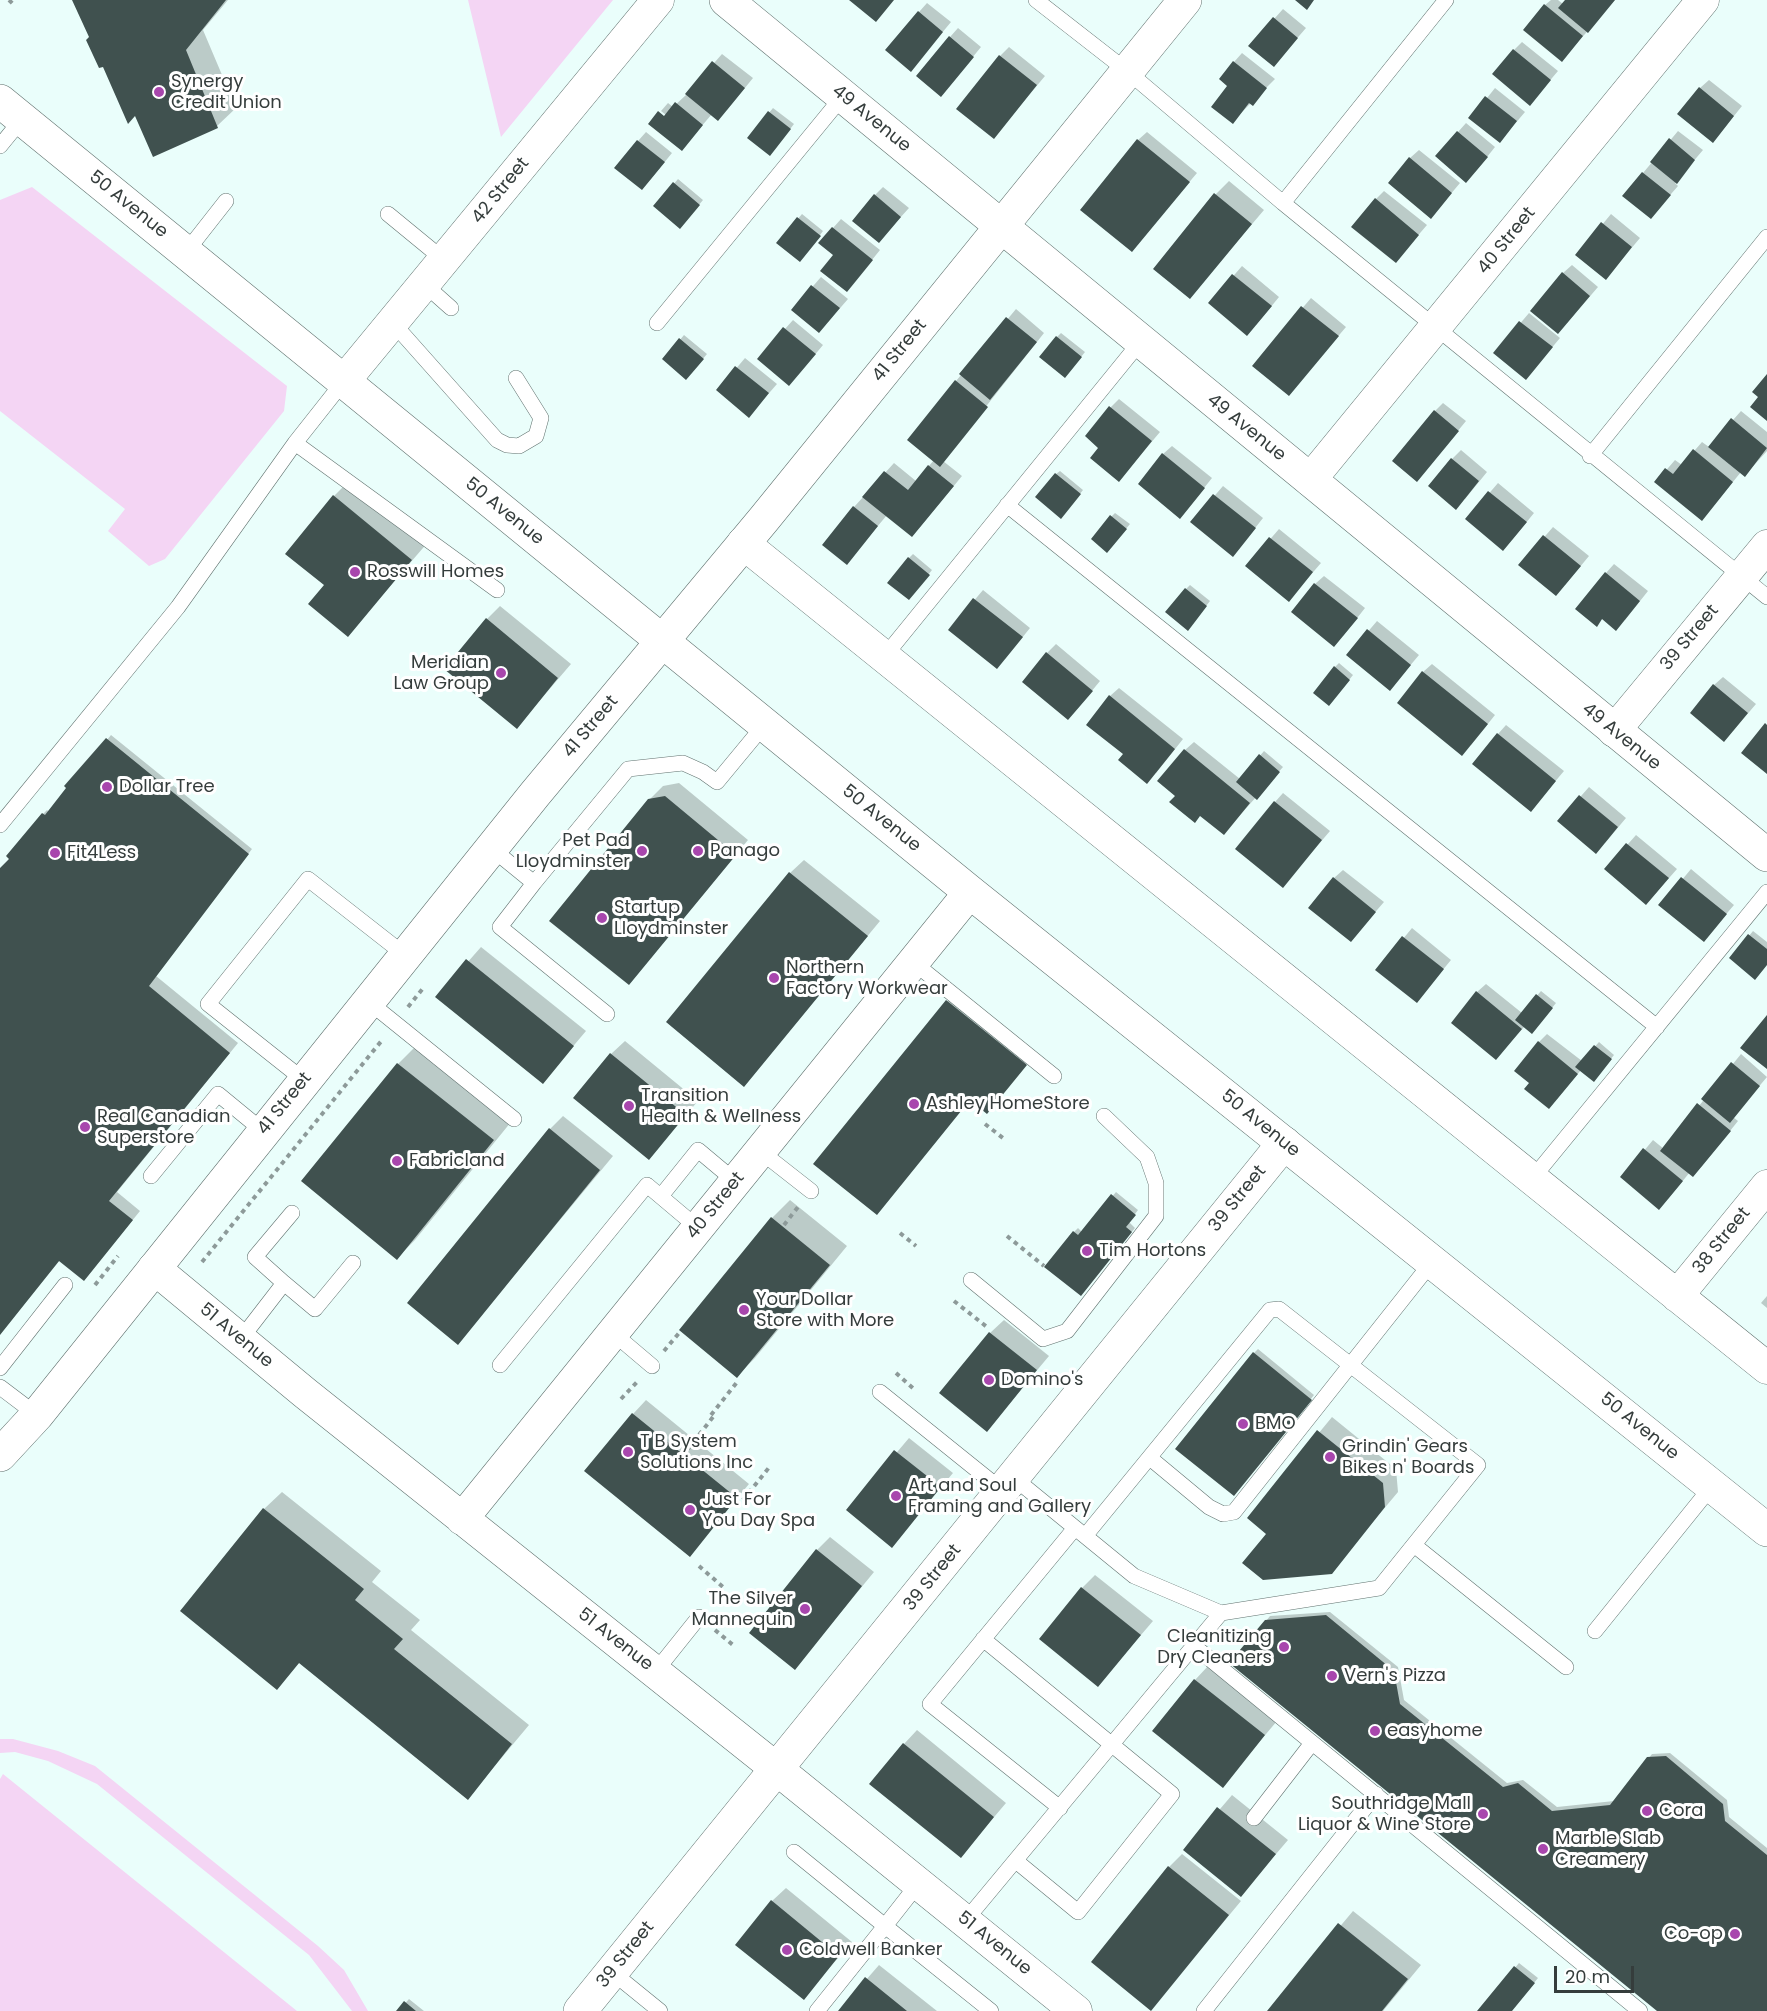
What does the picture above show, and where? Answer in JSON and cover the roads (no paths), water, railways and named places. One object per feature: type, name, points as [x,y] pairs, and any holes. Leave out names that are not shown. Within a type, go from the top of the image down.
[{"type":"street","name":"42 Street","points":[[344,381],[658,0]]},
{"type":"street","name":"49 Avenue","points":[[726,0],[1767,855]]},
{"type":"street","name":"41 Street","points":[[0,1455],[37,1415],[405,955],[663,642],[1185,0]]},
{"type":"street","name":"40 Street","points":[[1310,480],[1703,0]]},
{"type":"street","name":"50 Avenue","points":[[11,110],[970,892],[1767,1530]]},
{"type":"street","points":[[743,543],[1767,1368]]},
{"type":"street","name":"39 Street","points":[[1614,731],[1767,546]]},
{"type":"street","name":"40 Street","points":[[462,1519],[970,892]]},
{"type":"street","name":"39 Street","points":[[580,2011],[778,1770],[1284,1143]]},
{"type":"street","name":"38 Street","points":[[1677,1296],[1767,1186]]},
{"type":"street","name":"51 Avenue","points":[[154,1268],[462,1519],[655,1671],[1076,2011]]},
{"type":"lane","points":[[1036,0],[1127,71],[1590,456],[1767,597]]},
{"type":"lane","points":[[1283,203],[1446,0]]},
{"type":"lane","points":[[657,323],[843,96]]},
{"type":"lane","points":[[0,146],[11,110]]},
{"type":"lane","points":[[186,252],[226,201]]},
{"type":"lane","points":[[388,214],[444,260]]},
{"type":"lane","points":[[1590,456],[1767,237]]},
{"type":"lane","points":[[424,284],[451,308]]},
{"type":"lane","points":[[393,323],[497,440],[507,446],[519,446],[536,436],[541,418],[516,378]]},
{"type":"lane","points":[[884,657],[1141,341]]},
{"type":"lane","points":[[0,825],[178,607],[295,442],[344,381]]},
{"type":"lane","points":[[295,442],[497,590]]},
{"type":"lane","points":[[1007,505],[1656,1027]]},
{"type":"lane","points":[[607,1014],[500,927],[628,769],[684,763],[717,782],[765,724]]},
{"type":"lane","points":[[491,849],[534,883]]},
{"type":"lane","points":[[305,1081],[208,1004],[308,879],[405,955]]},
{"type":"lane","points":[[1532,1179],[1767,892]]},
{"type":"lane","points":[[913,962],[1054,1076]]},
{"type":"lane","points":[[369,1002],[514,1119]]},
{"type":"lane","points":[[151,1176],[218,1094],[264,1131]]},
{"type":"lane","points":[[971,1280],[1043,1339],[1066,1331],[1156,1216],[1156,1183],[1147,1156],[1104,1116]]},
{"type":"lane","points":[[661,1196],[698,1150],[735,1181]]},
{"type":"lane","points":[[760,1151],[812,1191]]},
{"type":"lane","points":[[500,1365],[647,1185],[698,1228]]},
{"type":"lane","points":[[292,1213],[255,1257],[315,1309],[353,1263]]},
{"type":"lane","points":[[1150,1458],[1209,1507],[1223,1514],[1234,1512],[1432,1262]]},
{"type":"lane","points":[[240,1340],[284,1283]]},
{"type":"lane","points":[[0,1368],[65,1285]]},
{"type":"lane","points":[[880,1392],[1080,1532],[1134,1576],[1221,1613],[1379,1588],[1478,1465],[1280,1309],[1270,1310],[1150,1458],[1080,1532],[982,1639],[930,1704],[1060,1808]]},
{"type":"lane","points":[[613,1333],[652,1366]]},
{"type":"lane","points":[[0,1387],[37,1415]]},
{"type":"lane","points":[[1595,1631],[1712,1486]]},
{"type":"lane","points":[[1414,1545],[1566,1667]]},
{"type":"lane","points":[[966,1921],[1221,1613]]},
{"type":"lane","points":[[655,1671],[699,1617]]},
{"type":"lane","points":[[982,1639],[1172,1794],[1078,1912],[1016,1861]]},
{"type":"lane","points":[[1194,1647],[1640,2011]]},
{"type":"lane","points":[[1254,1818],[1312,1743]]},
{"type":"lane","points":[[1204,2011],[1376,1794]]},
{"type":"lane","points":[[794,1852],[991,2011]]},
{"type":"lane","points":[[818,2011],[918,1884]]},
{"type":"lane","points":[[612,1972],[660,2011]]},
{"type":"place","name":"Synergy Credit Union","points":[[159,92]]},
{"type":"place","name":"Rosswill Homes","points":[[355,572]]},
{"type":"place","name":"Meridian Law Group","points":[[501,673]]},
{"type":"place","name":"Dollar Tree","points":[[107,787]]},
{"type":"place","name":"Pet Pad Lloydminster","points":[[642,851]]},
{"type":"place","name":"Panago","points":[[698,851]]},
{"type":"place","name":"Fit4Less","points":[[55,853]]},
{"type":"place","name":"Startup Lloydminster","points":[[602,918]]},
{"type":"place","name":"Northern Factory Workwear","points":[[774,978]]},
{"type":"place","name":"Ashley HomeStore","points":[[914,1104]]},
{"type":"place","name":"Transition Health & Wellness","points":[[629,1106]]},
{"type":"place","name":"Real Canadian Superstore","points":[[85,1127]]},
{"type":"place","name":"Fabricland","points":[[397,1161]]},
{"type":"place","name":"Tim Hortons","points":[[1087,1251]]},
{"type":"place","name":"Your Dollar Store with More","points":[[744,1310]]},
{"type":"place","name":"Domino's","points":[[989,1380]]},
{"type":"place","name":"BMO","points":[[1243,1424]]},
{"type":"place","name":"T B System Solutions Inc","points":[[628,1452]]},
{"type":"place","name":"Grindin' Gears Bikes n' Boards","points":[[1330,1457]]},
{"type":"place","name":"Art and Soul Framing and Gallery","points":[[896,1496]]},
{"type":"place","name":"Just For You Day Spa","points":[[690,1510]]},
{"type":"place","name":"The Silver Mannequin","points":[[805,1609]]},
{"type":"place","name":"Cleanitizing Dry Cleaners","points":[[1284,1647]]},
{"type":"place","name":"Vern's Pizza","points":[[1332,1676]]},
{"type":"place","name":"easyhome","points":[[1375,1731]]},
{"type":"place","name":"Cora","points":[[1647,1811]]},
{"type":"place","name":"Southridge Mall Liquor & Wine Store","points":[[1483,1814]]},
{"type":"place","name":"Marble Slab Creamery","points":[[1543,1849]]},
{"type":"place","name":"Co-op","points":[[1735,1934]]},
{"type":"place","name":"Coldwell Banker","points":[[787,1950]]}]
